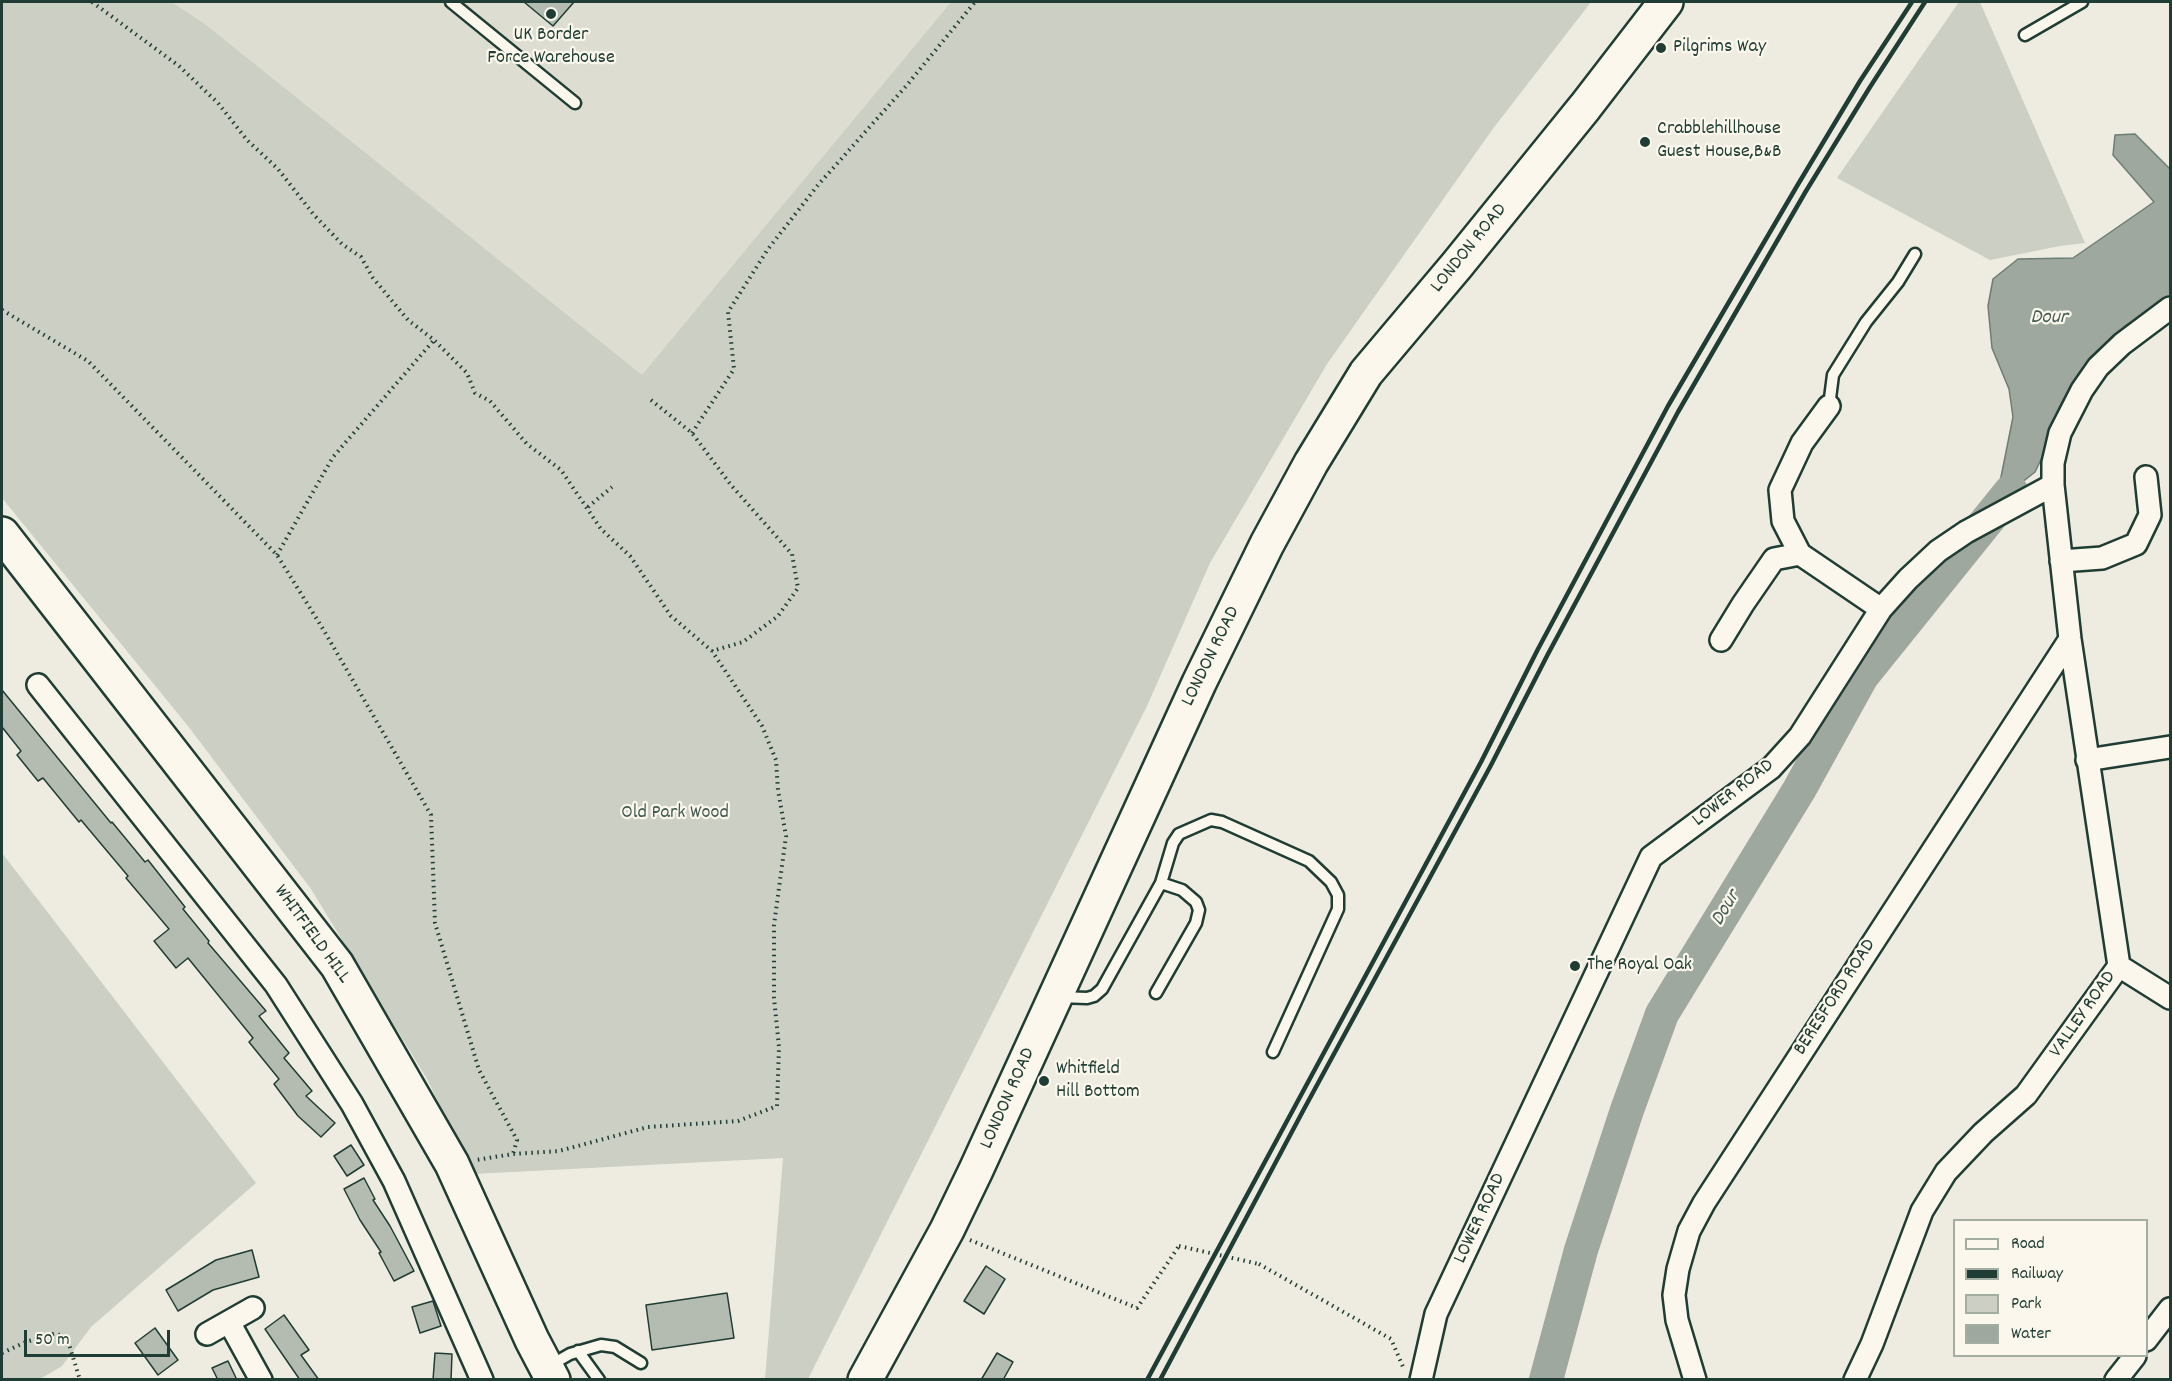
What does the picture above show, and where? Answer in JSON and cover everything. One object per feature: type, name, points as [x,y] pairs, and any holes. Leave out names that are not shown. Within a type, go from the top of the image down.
[{"type":"main road","name":"LONDON ROAD","points":[[865,1380],[947,1230],[1199,683],[1267,544],[1311,463],[1366,373],[1578,116],[1666,2]]},
{"type":"main road","name":"WHITFIELD HILL","points":[[2,534],[338,965],[452,1164],[550,1376]]},
{"type":"street","points":[[2053,485],[2053,463],[2060,433],[2082,390],[2098,367],[2122,344],[2170,308]]},
{"type":"street","points":[[1829,406],[1802,443],[1780,490],[1782,521],[1800,554],[1881,609]]},
{"type":"street","points":[[2061,561],[2102,558],[2136,544],[2150,515],[2146,477]]},
{"type":"street","name":"LOWER ROAD","points":[[1421,1379],[1436,1314],[1651,857],[1771,768],[1800,736],[1881,609],[1938,551],[1966,532],[2018,506],[2053,485]]},
{"type":"street","name":"VALLEY ROAD","points":[[1856,1380],[1872,1344],[1922,1211],[1946,1172],[1983,1132],[2026,1095],[2119,966],[2070,639],[2053,485]]},
{"type":"street","points":[[1721,640],[1774,559],[1800,554]]},
{"type":"street","name":"BERESFORD ROAD","points":[[1695,1380],[1677,1320],[1674,1295],[1678,1269],[1689,1231],[1710,1193],[2070,639]]},
{"type":"street","points":[[38,685],[276,985],[333,1074],[394,1181],[483,1380]]},
{"type":"street","points":[[2087,760],[2170,747]]},
{"type":"street","points":[[2119,966],[2170,998]]},
{"type":"street","points":[[207,1335],[253,1308]]},
{"type":"street","points":[[2148,1337],[2170,1309]]},
{"type":"street","points":[[229,1322],[261,1380]]},
{"type":"street","points":[[2116,1380],[2134,1357]]},
{"type":"lane","points":[[451,2],[575,103]]},
{"type":"lane","points":[[2025,34],[2082,2]]},
{"type":"lane","points":[[1829,406],[1833,375],[1866,322],[1898,282],[1915,254]]},
{"type":"lane","points":[[1055,997],[1087,999],[1102,989],[1161,884],[1173,843],[1179,834],[1211,820],[1222,822],[1309,861],[1330,882],[1338,895],[1338,909],[1273,1052]]},
{"type":"lane","points":[[1156,993],[1196,923],[1198,910],[1196,902],[1182,890],[1161,884]]},
{"type":"lane","points":[[550,1376],[578,1351],[601,1345],[615,1347],[641,1363]]},
{"type":"lane","points":[[578,1351],[599,1380]]},
{"type":"path","points":[[92,2],[179,66],[201,86],[218,103],[247,140],[278,169],[314,215],[342,244],[361,257],[373,278],[408,320],[434,340],[467,373],[475,393],[490,401],[528,444],[561,470],[601,529],[630,556],[671,616],[712,651],[762,726],[776,760],[778,790],[786,836],[774,925],[774,998],[779,1047],[777,1106],[738,1121],[648,1127],[559,1151],[513,1154],[452,1164]]},
{"type":"path","points":[[692,433],[734,369],[728,312],[768,249],[818,185],[907,85],[975,2]]},
{"type":"path","points":[[2,310],[88,361],[277,555],[323,629],[431,815],[435,923],[479,1070],[517,1140],[513,1154]]},
{"type":"path","points":[[277,555],[333,457],[434,340]]},
{"type":"path","points":[[651,400],[692,433],[731,485],[792,554],[798,588],[778,616],[743,642],[712,651]]},
{"type":"path","points":[[588,507],[612,487]]},
{"type":"path","points":[[947,1230],[1137,1308],[1179,1246],[1259,1264],[1390,1339],[1405,1370],[1421,1379]]},
{"type":"path","points":[[2,1353],[26,1342],[56,1333],[68,1341],[80,1380]]},
{"type":"shaded area","points":[[172,2],[951,2],[642,376],[205,24]]},
{"type":"green space","name":"Old Park Wood","points":[[2,2],[172,2],[205,24],[642,375],[951,2],[1591,2],[1492,130],[1327,364],[1210,563],[1147,706],[808,1379],[765,1379],[783,1158],[473,1174],[427,1079],[311,889],[188,726],[2,498]]},
{"type":"green space","points":[[1959,2],[1980,2],[2085,243],[1990,260],[1837,178]]},
{"type":"green space","points":[[2,853],[256,1183],[91,1327],[62,1366],[40,1379],[2,1379]]},
{"type":"water","name":"Dour","points":[[2135,134],[2170,169],[2170,298],[2125,326],[2101,348],[2085,369],[2035,472],[2011,491],[1999,487],[2013,417],[2009,389],[1992,348],[1988,306],[1993,279],[2018,259],[2073,258],[2154,202],[2113,155],[2115,135]]},
{"type":"building","name":"UK Border Force Warehouse","points":[[524,2],[574,2],[553,26]]},
{"type":"building","points":[[2,690],[111,823],[145,862],[148,860],[185,907],[183,909],[209,941],[208,943],[266,1011],[259,1016],[289,1053],[284,1058],[312,1091],[306,1096],[335,1123],[321,1137],[298,1116],[274,1084],[279,1079],[249,1042],[253,1038],[188,958],[176,968],[154,941],[169,929],[126,878],[128,876],[43,778],[38,781],[17,755],[21,751],[2,727]]},
{"type":"building","points":[[351,1145],[364,1165],[347,1176],[334,1156]]},
{"type":"building","points":[[364,1178],[375,1199],[373,1200],[414,1271],[394,1281],[379,1253],[381,1252],[360,1220],[344,1189]]},
{"type":"building","points":[[252,1250],[259,1277],[213,1290],[178,1311],[166,1290],[216,1260]]},
{"type":"building","points":[[986,1266],[1005,1279],[984,1314],[964,1301]]},
{"type":"building","points":[[727,1293],[734,1338],[652,1350],[646,1305]]},
{"type":"building","points":[[433,1301],[441,1326],[420,1333],[412,1307]]},
{"type":"building","points":[[284,1315],[309,1350],[301,1355],[319,1380],[300,1380],[265,1329]]},
{"type":"building","points":[[155,1328],[178,1360],[158,1375],[135,1343]]},
{"type":"building","points":[[435,1353],[452,1354],[451,1380],[433,1380]]},
{"type":"building","points":[[997,1353],[1013,1362],[1003,1380],[981,1380]]},
{"type":"building","points":[[228,1361],[237,1380],[218,1380],[212,1368]]},
{"type":"waterway","name":"Dour","points":[[1546,1380],[1581,1250],[1627,1110],[1662,1014],[1799,790],[1862,676],[2011,491]]},
{"type":"railway","points":[[1147,1380],[1481,762],[1538,649],[1668,406],[1860,81],[1912,2]]},
{"type":"railway","points":[[1160,1380],[1678,412],[1806,191],[1925,2]]},
{"type":"place","name":"UK Border Force Warehouse","points":[[551,14]]},
{"type":"place","name":"Pilgrims Way","points":[[1661,48]]},
{"type":"place","name":"Crabblehillhouse Guest House,B&B","points":[[1645,142]]},
{"type":"place","name":"The Royal Oak","points":[[1575,966]]},
{"type":"place","name":"Whitfield Hill Bottom","points":[[1044,1081]]}]
